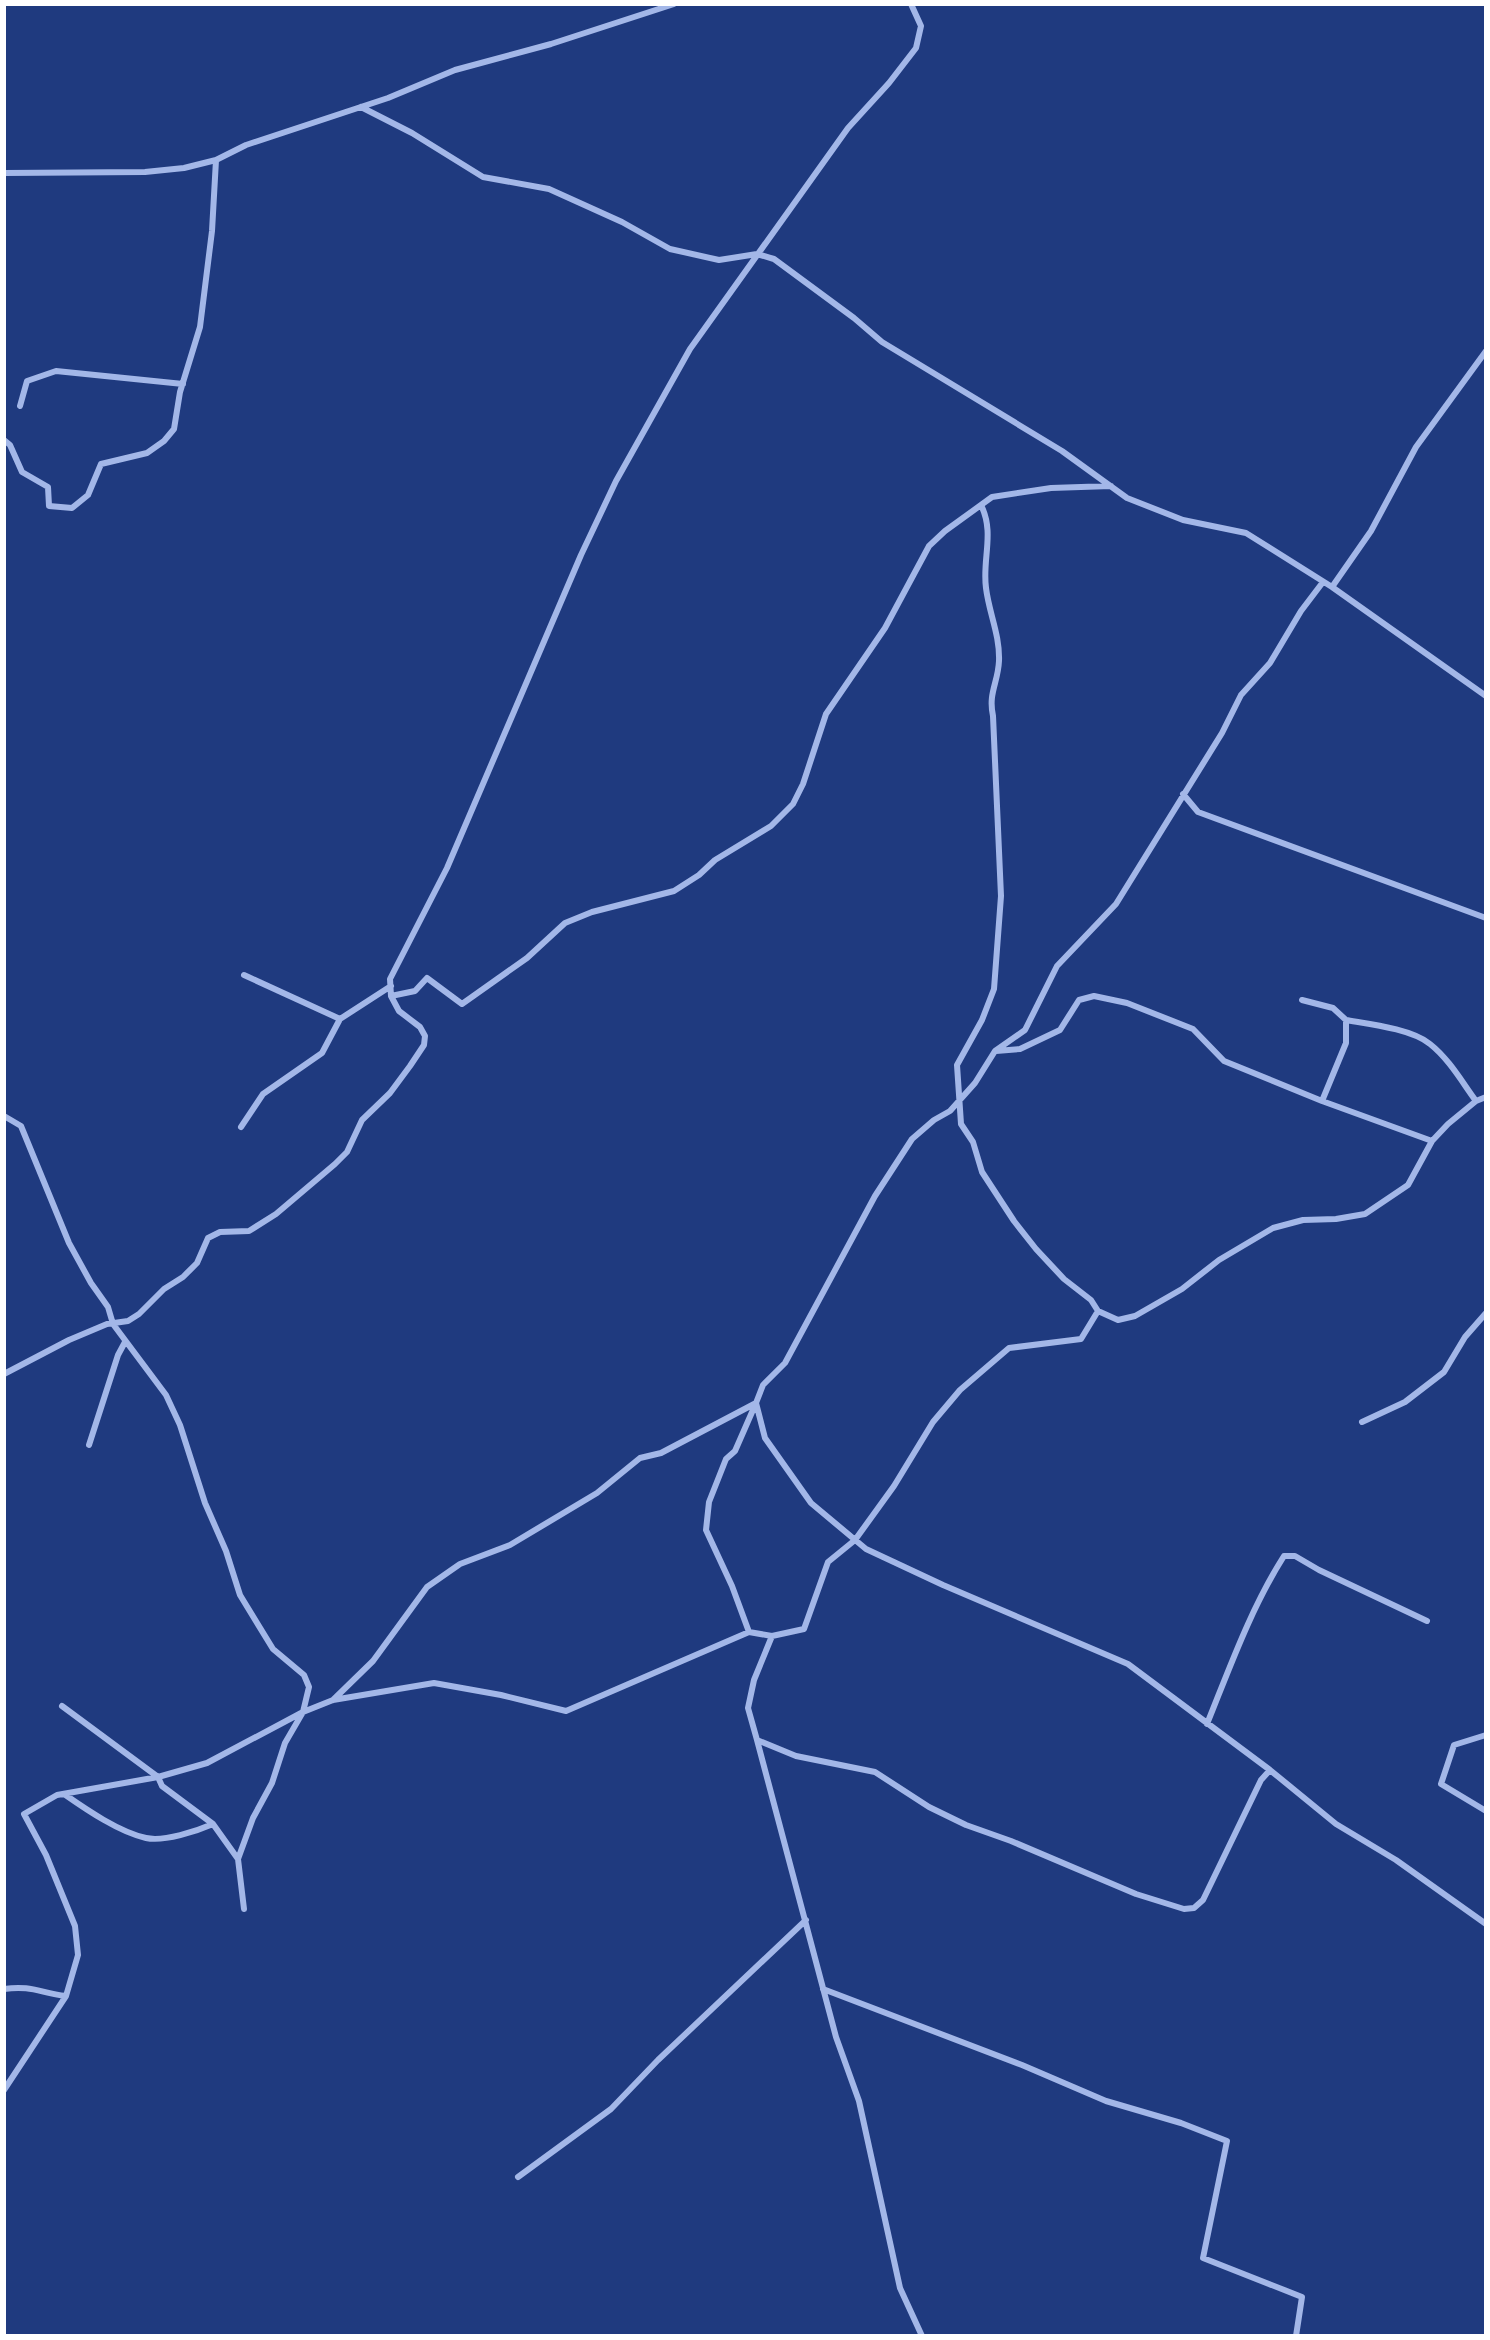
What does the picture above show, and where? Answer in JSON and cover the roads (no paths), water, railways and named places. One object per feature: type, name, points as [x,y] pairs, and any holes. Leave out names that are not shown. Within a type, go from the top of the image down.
[{"type":"street","points":[[4,173],[145,172],[184,168],[216,160],[246,145],[361,107],[455,70],[551,45],[674,4]]},
{"type":"street","points":[[4,1374],[69,1340],[128,1321],[197,1263],[208,1238],[220,1232],[249,1231],[276,1214],[347,1152],[362,1120],[390,1093],[424,1045],[425,1036],[420,1027],[399,1011],[391,996],[390,979],[447,868],[581,555],[616,481],[690,349],[848,128],[916,48],[921,26],[911,4]]},
{"type":"street","points":[[361,107],[412,133],[483,177],[549,189],[622,222],[670,249],[718,260],[757,254],[774,259],[855,318],[882,342],[1062,451],[1127,498],[1183,520],[1246,533],[1332,587],[1485,696]]},
{"type":"street","points":[[4,440],[10,446],[22,472],[48,487],[49,506],[72,508],[88,495],[101,464],[147,453],[174,429],[183,384],[200,327],[212,231],[216,160]]},
{"type":"street","points":[[1332,587],[1371,531],[1416,447],[1485,351]]},
{"type":"street","points":[[20,406],[27,381],[56,371],[183,384]]},
{"type":"street","points":[[391,996],[414,991],[427,978],[462,1004],[527,958],[565,923],[592,912],[674,891],[699,875],[715,860],[771,826],[793,804],[803,784],[826,714],[885,628],[929,546],[945,531],[992,497],[1051,488],[1111,486]]},
{"type":"street","points":[[981,505],[987,517],[989,538],[986,587],[998,645],[999,663],[990,700],[993,716],[1001,896],[993,989],[982,1020],[957,1065],[959,1100],[962,1124],[973,1142],[982,1172],[1035,1249],[1064,1279],[1091,1300],[1098,1311],[1118,1320],[1135,1316],[1182,1289],[1219,1260],[1273,1228],[1303,1220],[1336,1219],[1365,1214],[1408,1185],[1432,1141],[1476,1101],[1485,1097]]},
{"type":"street","points":[[749,1632],[732,1586],[706,1530],[709,1502],[726,1459],[735,1451],[763,1385],[785,1363],[875,1196],[912,1140],[934,1120],[950,1111],[975,1083],[995,1051],[1025,1030],[1057,966],[1116,904],[1222,733],[1241,695],[1270,663],[1301,611],[1323,582]]},
{"type":"street","points":[[1184,794],[1198,812],[1485,918]]},
{"type":"street","points":[[244,975],[283,995],[340,1019]]},
{"type":"street","points":[[241,1127],[263,1094],[322,1053],[340,1019],[391,986]]},
{"type":"street","points":[[995,1051],[1020,1049],[1060,1030],[1078,1000],[1094,996],[1127,1003],[1193,1029],[1224,1061],[1322,1101],[1432,1141]]},
{"type":"street","points":[[1302,1000],[1333,1008],[1346,1020],[1399,1031],[1428,1042],[1448,1061],[1476,1101]]},
{"type":"street","points":[[1322,1101],[1346,1043],[1346,1020]]},
{"type":"street","points":[[4,1116],[21,1126],[69,1243],[91,1283],[108,1306],[113,1324],[166,1395],[180,1425],[205,1503],[226,1551],[240,1595],[273,1648],[304,1675],[309,1687],[303,1712],[285,1743],[272,1783],[253,1818],[238,1859],[244,1909]]},
{"type":"street","points":[[4,2090],[66,1996],[78,1955],[75,1926],[46,1855],[24,1814],[64,1794],[158,1777],[207,1763],[303,1712],[333,1700],[434,1683],[566,1710],[749,1632],[772,1636],[804,1629],[828,1562],[855,1540],[894,1486],[933,1422],[960,1390],[1009,1348],[1081,1339],[1098,1311]]},
{"type":"street","points":[[1362,1422],[1405,1402],[1444,1372],[1465,1337],[1485,1313]]},
{"type":"street","points":[[89,1445],[118,1355],[125,1342]]},
{"type":"street","points":[[756,1403],[765,1438],[811,1503],[867,1549],[943,1585],[1128,1664],[1270,1770],[1335,1824],[1396,1860],[1485,1924]]},
{"type":"street","points":[[333,1700],[373,1661],[427,1587],[459,1564],[510,1545],[597,1493],[640,1458],[661,1453],[756,1403]]},
{"type":"street","points":[[1207,1724],[1271,1576],[1284,1556],[1295,1556],[1374,1598],[1427,1621]]},
{"type":"street","points":[[772,1636],[754,1680],[748,1708],[836,2037],[859,2101],[900,2288],[922,2336]]},
{"type":"street","points":[[62,1706],[158,1777],[162,1786],[213,1824],[238,1859]]},
{"type":"street","points":[[1485,1735],[1454,1745],[1441,1784],[1485,1811]]},
{"type":"street","points":[[757,1740],[796,1756],[875,1772],[929,1807],[966,1825],[1011,1840],[1136,1894],[1184,1909],[1194,1908],[1203,1900],[1261,1780],[1270,1770]]},
{"type":"street","points":[[64,1794],[98,1817],[147,1839],[192,1833],[213,1824]]},
{"type":"street","points":[[518,2177],[611,2109],[658,2060],[806,1920]]},
{"type":"street","points":[[4,1989],[31,1986],[48,1994],[66,1996]]},
{"type":"street","points":[[823,1989],[1022,2065],[1106,2101],[1181,2123],[1227,2142],[1203,2258],[1302,2297],[1296,2336]]}]
